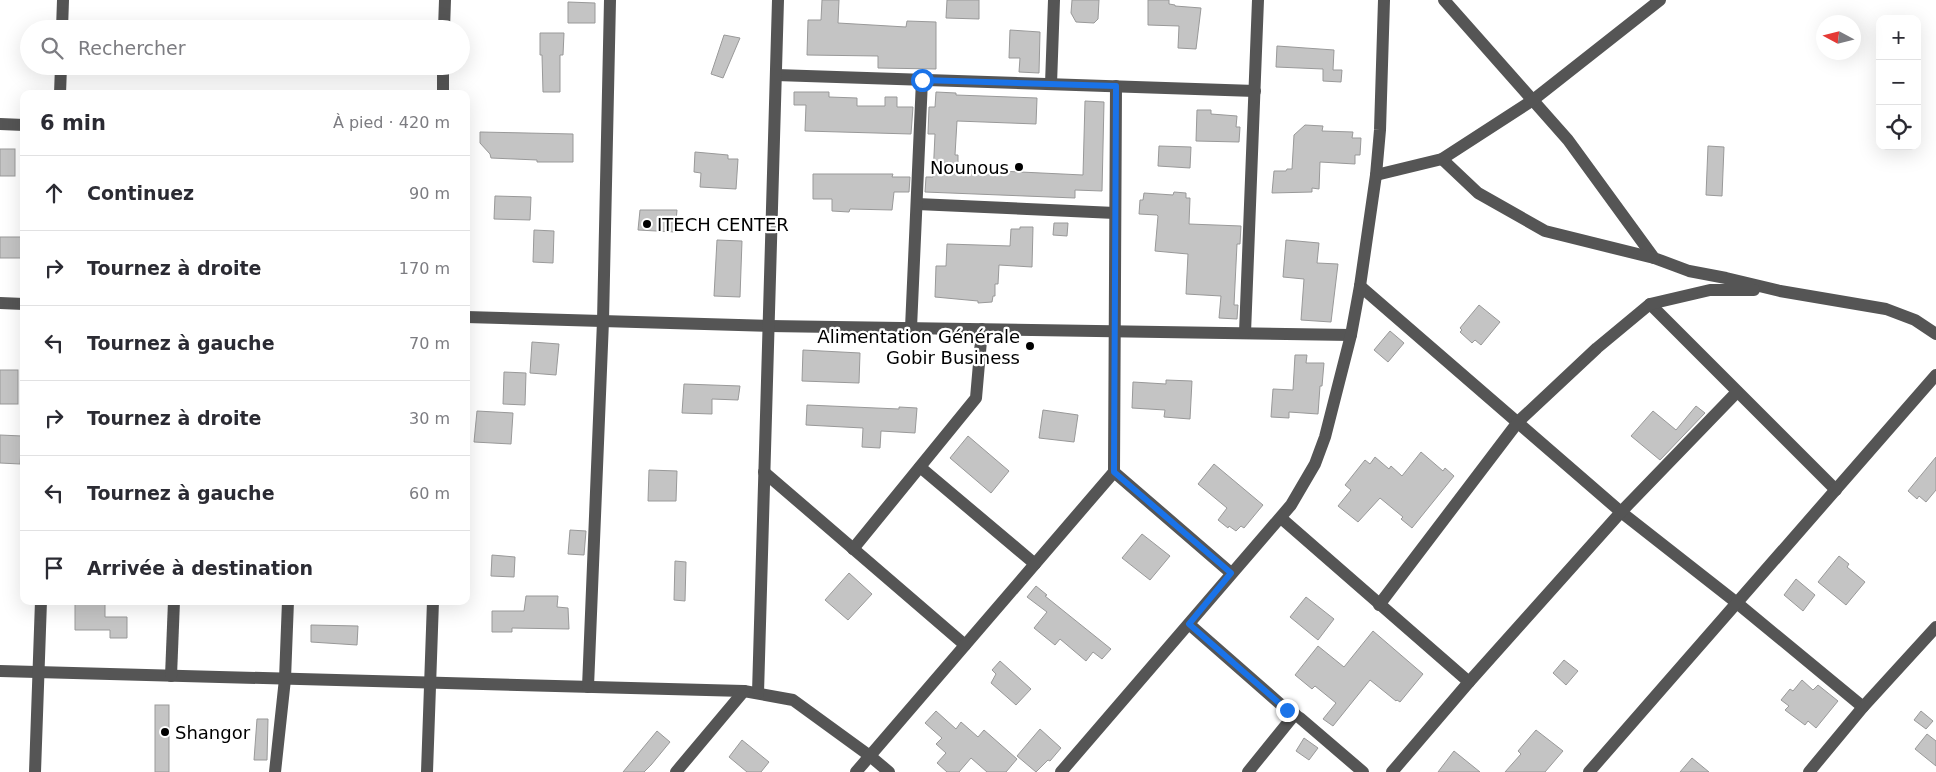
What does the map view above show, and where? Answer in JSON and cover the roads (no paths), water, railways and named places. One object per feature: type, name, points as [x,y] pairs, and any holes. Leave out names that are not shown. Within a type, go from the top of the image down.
[{"type":"street","points":[[62,20],[63,0]]},
{"type":"street","points":[[444,20],[445,0]]},
{"type":"street","points":[[588,687],[603,321],[610,0]]},
{"type":"street","points":[[758,693],[778,0]]},
{"type":"street","points":[[1051,84],[1054,0]]},
{"type":"street","points":[[1245,333],[1258,0]]},
{"type":"street","points":[[1061,772],[1231,573],[1281,518],[1293,501],[1320,453],[1350,335],[1360,286],[1376,175],[1380,130],[1384,0]]},
{"type":"street","points":[[1444,0],[1568,140],[1654,258]]},
{"type":"street","points":[[1376,175],[1442,160],[1533,100],[1660,0]]},
{"type":"street","points":[[60,90],[61,75]]},
{"type":"street","points":[[443,75],[443,90]]},
{"type":"street","points":[[776,75],[1255,91]]},
{"type":"street","points":[[911,328],[922,80]]},
{"type":"street","points":[[856,772],[1114,472],[1116,86]]},
{"type":"street","points":[[0,124],[20,125]]},
{"type":"street","points":[[1442,160],[1478,193],[1545,231],[1654,258],[1689,271],[1780,291],[1886,309],[1915,320],[1936,334]]},
{"type":"street","points":[[917,204],[1115,213]]},
{"type":"street","points":[[1360,286],[1621,512],[1737,602],[1863,707]]},
{"type":"street","points":[[1379,605],[1518,422],[1597,348],[1650,304],[1710,290],[1780,291]]},
{"type":"street","points":[[0,303],[20,304]]},
{"type":"street","points":[[1650,304],[1836,490]]},
{"type":"street","points":[[470,317],[769,326],[1350,335]]},
{"type":"street","points":[[854,549],[976,398],[982,329]]},
{"type":"street","points":[[1589,772],[1936,375]]},
{"type":"street","points":[[1392,772],[1469,682],[1621,512],[1737,392]]},
{"type":"street","points":[[920,467],[1035,564]]},
{"type":"street","points":[[764,472],[964,645]]},
{"type":"street","points":[[1114,472],[1231,573]]},
{"type":"street","points":[[1281,518],[1469,682]]},
{"type":"street","points":[[35,772],[41,605]]},
{"type":"street","points":[[171,676],[174,605]]},
{"type":"street","points":[[275,772],[285,679],[288,605]]},
{"type":"street","points":[[427,772],[433,605]]},
{"type":"street","points":[[1189,624],[1287,710],[1295,714],[1363,772]]},
{"type":"street","points":[[1809,772],[1863,707],[1936,627]]},
{"type":"street","points":[[0,672],[744,691],[793,700],[889,772]]},
{"type":"street","points":[[676,772],[744,691]]},
{"type":"street","points":[[1248,772],[1295,714]]},
{"type":"place","name":"Nounous","points":[[1019,167]]},
{"type":"place","name":"ITECH CENTER","points":[[647,224]]},
{"type":"place","name":"Alimentation Générale Gobir Business","points":[[1030,346]]},
{"type":"place","name":"Shangor","points":[[165,732]]}]
